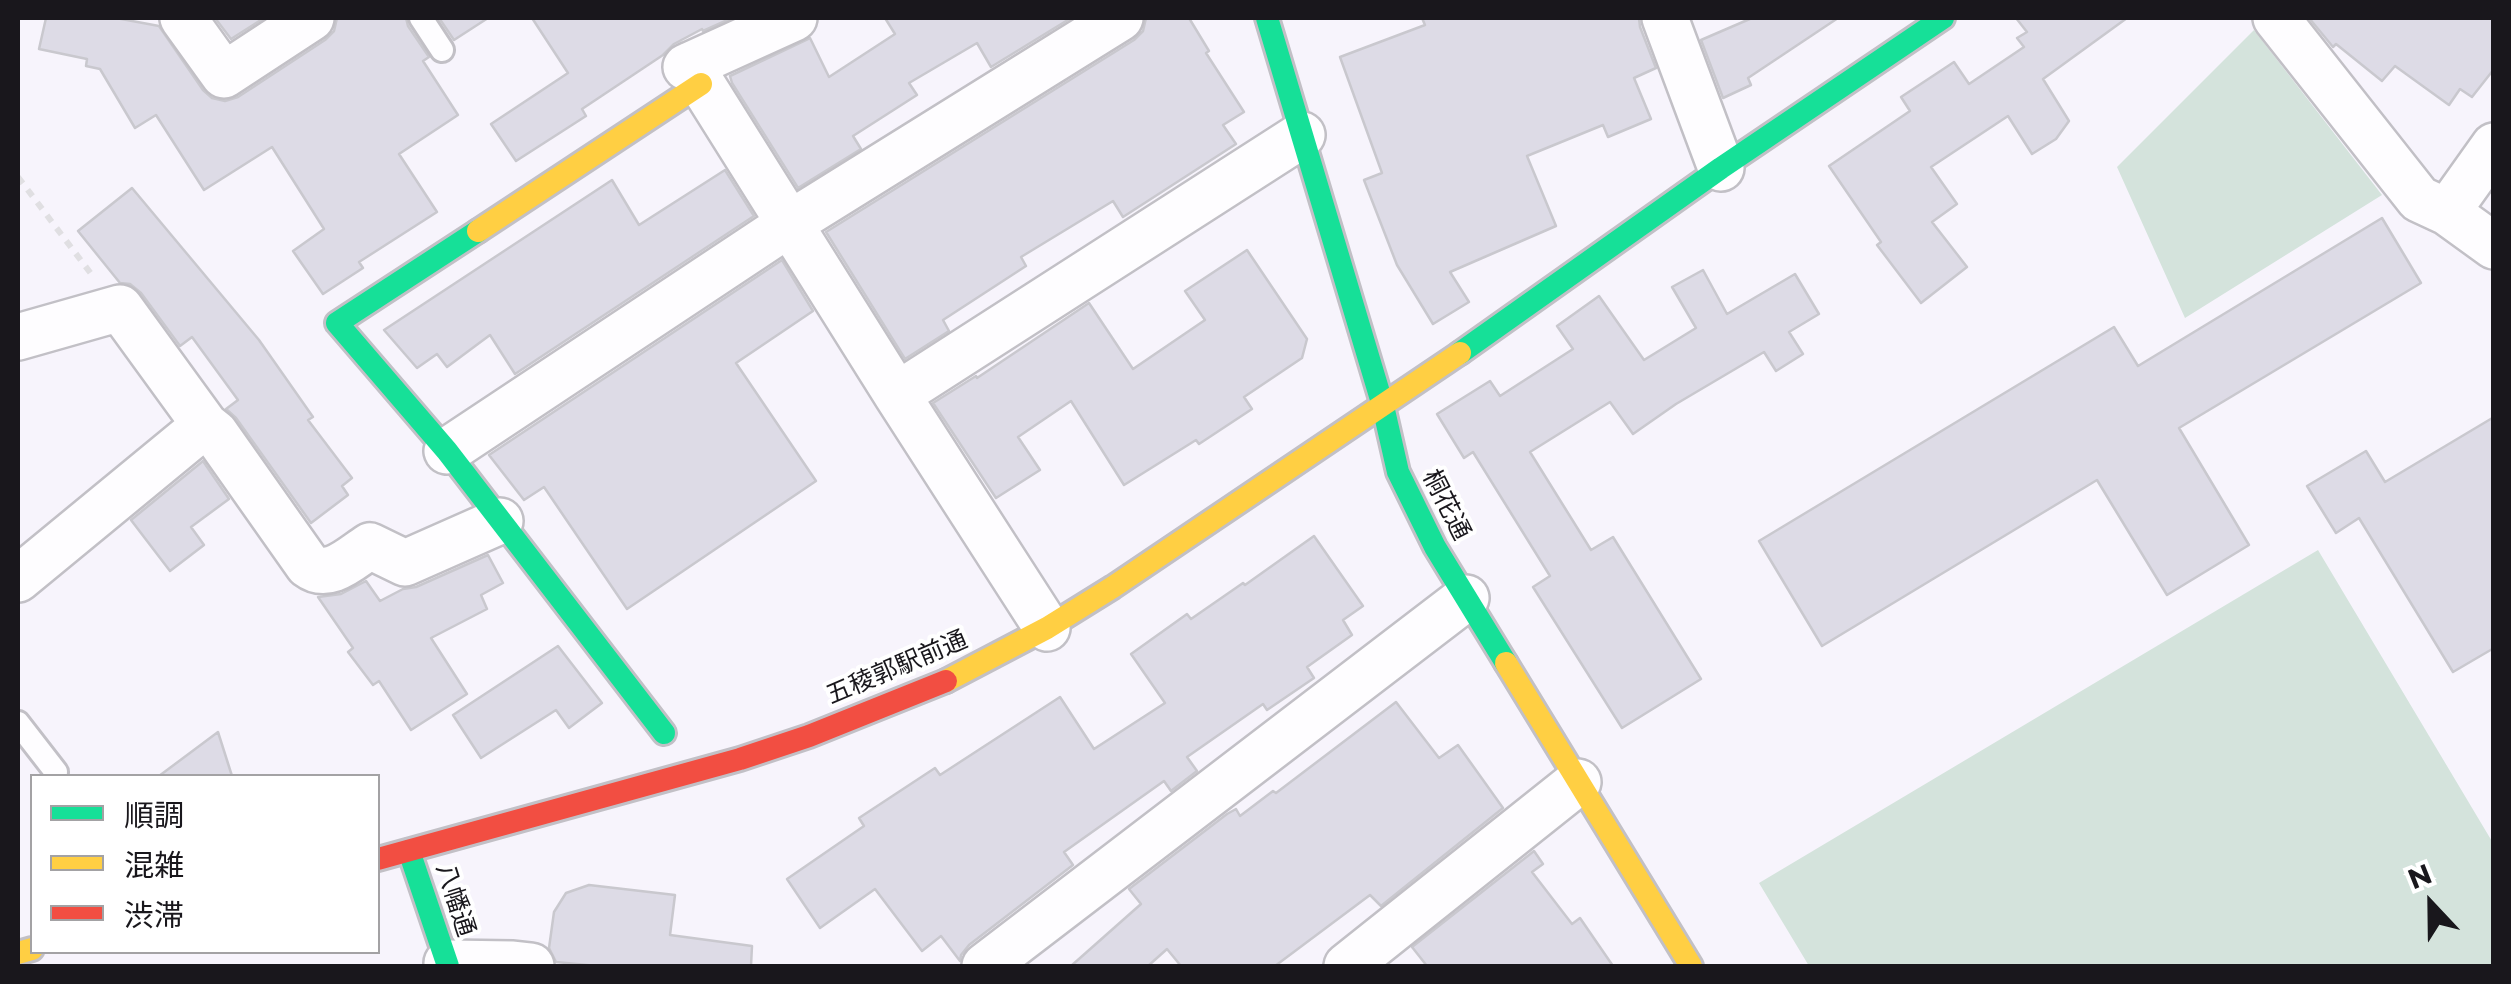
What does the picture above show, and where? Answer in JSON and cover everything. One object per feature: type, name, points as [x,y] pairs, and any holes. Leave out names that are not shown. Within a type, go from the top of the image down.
[{"type":"street","points":[[183,18],[224,75],[311,18]]},
{"type":"street","points":[[664,732],[446,451],[338,323],[693,72],[794,18]]},
{"type":"street","points":[[446,451],[789,224],[1120,18]]},
{"type":"street","name":"桐花通","points":[[1267,18],[1383,406],[1398,472],[1434,548],[1691,966]]},
{"type":"street","points":[[1665,18],[1721,168]]},
{"type":"street","name":"五稜郭駅前通","points":[[380,858],[740,759],[809,736],[954,677],[1046,628],[1383,406],[1721,168],[1943,18]]},
{"type":"street","points":[[2276,18],[2419,198],[2447,212],[2494,246]]},
{"type":"street","points":[[693,72],[1046,628]]},
{"type":"street","points":[[897,395],[1302,136]]},
{"type":"street","points":[[2447,212],[2494,146]]},
{"type":"street","points":[[18,337],[120,308],[205,426],[215,433],[308,566],[318,572],[328,572],[370,546],[405,563],[500,520]]},
{"type":"street","points":[[18,578],[205,426]]},
{"type":"street","points":[[985,966],[1466,598]]},
{"type":"street","points":[[1347,966],[1578,782]]},
{"type":"street","name":"八幡通","points":[[409,851],[447,965]]},
{"type":"street","points":[[447,965],[531,966]]},
{"type":"lane","points":[[421,18],[442,50]]},
{"type":"lane","points":[[18,723],[56,772]]},
{"type":"path","points":[[18,177],[90,269],[109,312]]},
{"type":"shaded area","points":[[2254,30],[2382,195],[2185,318],[2117,167]]},
{"type":"shaded area","points":[[2318,550],[2493,843],[2493,966],[1809,966],[1759,883]]},
{"type":"building","points":[[46,18],[116,18],[159,26],[203,90],[212,98],[225,101],[238,97],[325,40],[334,31],[337,18],[406,18],[429,57],[423,61],[458,115],[399,154],[437,212],[359,262],[363,268],[323,294],[293,251],[324,229],[272,147],[204,190],[156,115],[135,128],[100,69],[86,66],[87,59],[39,49]]},
{"type":"building","points":[[215,18],[264,18],[231,39]]},
{"type":"building","points":[[439,18],[488,18],[454,40]]},
{"type":"building","points":[[532,18],[732,18],[674,44],[582,109],[586,116],[516,161],[491,124],[568,73]]},
{"type":"building","points":[[885,18],[1071,18],[991,67],[977,43],[909,83],[917,95],[853,136],[861,149],[798,188],[730,76],[810,38],[829,77],[895,34]]},
{"type":"building","points":[[1146,18],[1189,18],[1209,51],[1206,53],[1244,112],[1223,125],[1236,144],[1123,217],[1113,201],[1021,257],[1026,266],[943,320],[949,331],[905,359],[826,232],[1134,40],[1143,31]]},
{"type":"building","points":[[1422,18],[1639,18],[1656,68],[1634,78],[1651,119],[1608,137],[1603,125],[1527,156],[1556,226],[1450,272],[1469,302],[1433,324],[1397,265],[1364,180],[1382,173],[1340,57],[1425,25]]},
{"type":"building","points":[[1752,18],[1838,18],[1748,78],[1751,85],[1723,98],[1701,40]]},
{"type":"building","points":[[2016,18],[2127,18],[2043,79],[2069,121],[2056,139],[2032,154],[2008,116],[1931,167],[1957,204],[1932,222],[1967,267],[1921,303],[1877,245],[1881,242],[1829,166],[1910,111],[1901,97],[1954,62],[1969,84],[2024,47],[2017,38],[2027,32]]},
{"type":"building","points":[[2309,18],[2494,18],[2494,69],[2472,97],[2460,89],[2449,105],[2395,66],[2382,81],[2336,44],[2333,47]]},
{"type":"building","points":[[725,170],[754,216],[515,374],[490,335],[447,367],[437,354],[417,368],[384,330],[612,180],[639,225]]},
{"type":"building","points":[[132,188],[259,340],[313,417],[308,420],[352,478],[342,486],[348,495],[311,523],[226,409],[238,400],[192,337],[180,346],[141,293],[130,284],[120,283],[78,231]]},
{"type":"building","points":[[2382,218],[2421,283],[2179,428],[2249,545],[2167,595],[2097,480],[1822,646],[1759,541],[2114,327],[2138,366]]},
{"type":"building","points":[[1247,250],[1307,339],[1302,358],[1244,397],[1252,409],[1199,444],[1196,440],[1124,485],[1071,401],[1018,437],[1040,470],[996,498],[933,403],[1089,303],[1133,369],[1205,320],[1185,291]]},
{"type":"building","points":[[782,260],[813,311],[736,363],[816,481],[627,609],[544,487],[524,500],[489,455]]},
{"type":"building","points":[[1703,270],[1727,314],[1795,274],[1819,314],[1789,332],[1803,354],[1776,371],[1764,352],[1633,434],[1610,402],[1530,452],[1591,550],[1613,537],[1701,679],[1622,728],[1533,587],[1550,576],[1473,452],[1464,458],[1437,414],[1490,381],[1500,396],[1573,349],[1557,326],[1599,296],[1644,360],[1696,328],[1672,287]]},
{"type":"building","points":[[2494,417],[2494,648],[2453,672],[2359,518],[2336,533],[2307,486],[2366,451],[2385,482]]},
{"type":"building","points":[[203,461],[229,499],[191,527],[204,545],[170,571],[131,520]]},
{"type":"building","points":[[1314,536],[1363,606],[1343,620],[1352,635],[1307,667],[1314,678],[1267,710],[1263,704],[1187,757],[1197,771],[1171,791],[1164,781],[1064,852],[1073,865],[969,945],[960,961],[941,936],[922,951],[875,889],[820,928],[787,879],[864,826],[859,818],[935,768],[940,775],[1060,697],[1094,749],[1165,703],[1131,654],[1187,614],[1191,619],[1245,585]]},
{"type":"building","points":[[488,555],[503,583],[481,595],[487,609],[431,638],[467,694],[411,730],[379,681],[373,685],[348,652],[353,648],[318,597],[341,594],[366,581],[380,601]]},
{"type":"building","points":[[558,646],[602,703],[569,728],[556,710],[481,758],[453,715]]},
{"type":"building","points":[[1396,702],[1439,758],[1458,745],[1503,808],[1381,906],[1370,895],[1275,966],[1181,966],[1167,949],[1148,966],[1071,966],[1141,904],[1129,889],[1227,814],[1236,809],[1240,816],[1273,791],[1276,793]]},
{"type":"building","points":[[218,732],[231,774],[162,774]]},
{"type":"building","points":[[1534,851],[1543,864],[1532,872],[1572,924],[1580,918],[1613,966],[1427,966],[1412,947]]},
{"type":"building","points":[[589,885],[675,895],[670,935],[752,946],[751,966],[597,966],[556,962],[549,948],[554,912],[566,893]]},
{"type":"traffic: fast","points":[[1267,18],[1383,406],[1398,472],[1435,547],[1506,663]]},
{"type":"traffic: fast","points":[[1460,353],[1721,168],[1943,18]]},
{"type":"traffic: fast","points":[[478,231],[337,323],[447,451],[664,733]]},
{"type":"traffic: fast","points":[[409,851],[448,966]]},
{"type":"traffic: slow","points":[[478,231],[701,84]]},
{"type":"traffic: slow","points":[[946,681],[1047,628],[1113,587],[1460,353]]},
{"type":"traffic: slow","points":[[1506,663],[1691,966]]},
{"type":"traffic: slow","points":[[18,953],[30,950]]},
{"type":"traffic: jam","points":[[380,858],[740,759],[946,681]]}]
